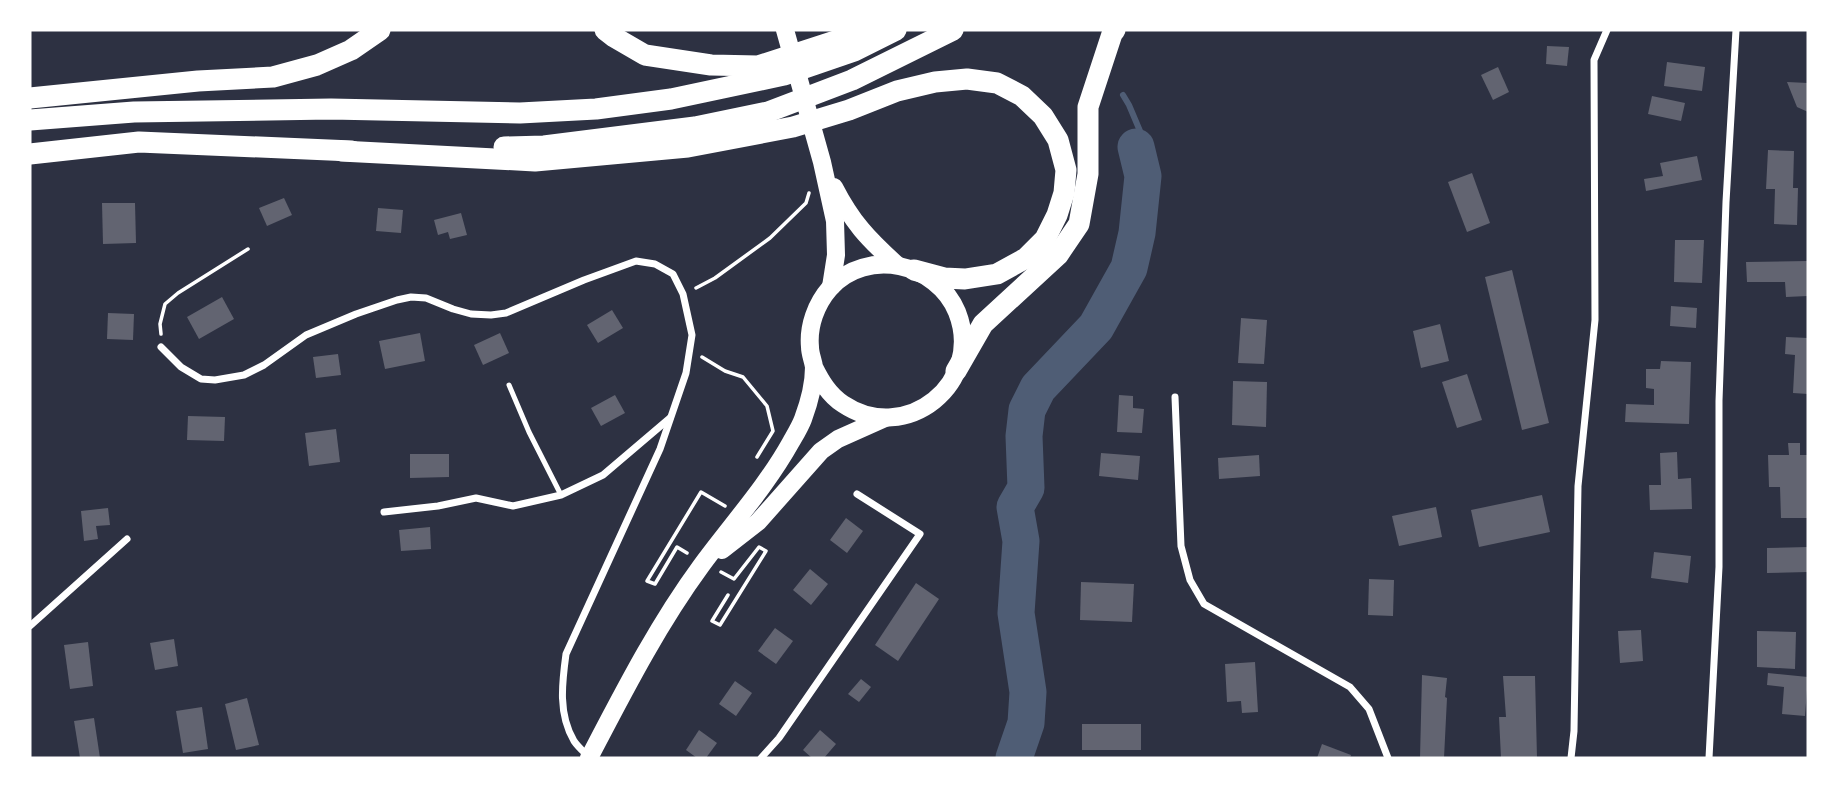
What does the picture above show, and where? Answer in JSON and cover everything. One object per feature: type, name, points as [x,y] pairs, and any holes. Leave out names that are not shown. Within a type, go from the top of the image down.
[{"type":"highway","points":[[30,98],[198,81],[273,77],[317,65],[351,50],[380,30]]},
{"type":"highway","points":[[605,30],[645,55],[711,65],[758,66],[846,46],[896,30]]},
{"type":"highway","points":[[30,120],[134,112],[331,109],[520,113],[596,109],[671,99],[784,75],[846,46],[869,30]]},
{"type":"highway","points":[[341,151],[544,146],[695,127],[768,112],[852,80],[954,30]]},
{"type":"highway","points":[[957,372],[983,324],[1058,255],[1079,224],[1088,174],[1088,107],[1115,30]]},
{"type":"highway","points":[[30,154],[139,142],[534,161],[688,147],[793,127],[849,110],[897,91],[935,82],[967,79],[997,83],[1022,96],[1042,116],[1058,140],[1066,170],[1064,193],[1045,239],[1026,258],[997,274],[965,279],[944,278],[906,267]]},
{"type":"main road","points":[[785,30],[822,162],[835,221],[836,255],[831,287]]},
{"type":"main road","points":[[814,367],[825,387],[841,403],[862,414],[885,418],[903,416],[935,401],[957,372],[962,352],[962,332],[957,312],[947,294],[932,280],[906,267],[869,240],[846,211],[822,162]]},
{"type":"main road","points":[[589,758],[663,622],[700,567],[782,460],[803,422],[811,395],[814,367],[810,346],[811,325],[818,304],[831,287],[861,268],[879,264],[906,267]]},
{"type":"main road","points":[[700,567],[758,522],[821,451],[838,439],[885,418]]},
{"type":"street","points":[[1571,758],[1574,731],[1578,486],[1595,320],[1594,60],[1607,30]]},
{"type":"street","points":[[1709,758],[1719,567],[1719,401],[1724,242],[1736,30]]},
{"type":"street","points":[[161,346],[181,367],[201,379],[215,380],[244,375],[264,365],[306,335],[397,300],[426,298],[471,314],[491,315],[506,313],[636,261],[655,264],[673,274],[683,294],[692,335],[686,373],[660,449],[566,654],[562,682],[563,714],[574,741],[589,758]]},
{"type":"street","points":[[1175,397],[1181,546],[1190,580],[1204,604],[1350,687],[1370,709],[1388,758]]},
{"type":"street","points":[[384,512],[438,506],[476,498],[513,506],[561,495],[603,475],[670,418]]},
{"type":"street","points":[[761,758],[779,738],[920,534],[857,494]]},
{"type":"street","points":[[30,626],[127,538]]},
{"type":"lane","points":[[509,385],[561,495]]},
{"type":"path","points":[[683,294],[715,278],[770,238],[806,204],[810,191]]},
{"type":"path","points":[[161,346],[160,324],[165,304],[248,249]]},
{"type":"path","points":[[691,345],[706,360],[743,377],[768,406],[773,431],[753,464]]},
{"type":"path","points":[[677,547],[655,584],[647,581],[701,492],[727,507]]},
{"type":"path","points":[[728,595],[712,621],[720,625],[766,551],[758,547],[734,579]]},
{"type":"building","points":[[1547,46],[1569,47],[1567,66],[1546,64]]},
{"type":"building","points":[[1667,62],[1705,67],[1702,91],[1664,86]]},
{"type":"building","points":[[1498,67],[1509,92],[1493,100],[1481,75]]},
{"type":"building","points":[[1787,82],[1808,83],[1808,112],[1797,107]]},
{"type":"building","points":[[1652,96],[1685,103],[1681,121],[1648,114]]},
{"type":"building","points":[[1768,150],[1794,151],[1793,188],[1798,188],[1797,225],[1774,224],[1775,189],[1766,189]]},
{"type":"building","points":[[1697,156],[1702,180],[1646,191],[1644,179],[1663,176],[1660,163]]},
{"type":"building","points":[[1472,173],[1490,223],[1467,232],[1448,182]]},
{"type":"building","points":[[284,198],[292,215],[267,226],[259,208]]},
{"type":"building","points":[[102,203],[135,203],[136,243],[103,244]]},
{"type":"building","points":[[378,208],[403,210],[401,233],[376,231]]},
{"type":"building","points":[[461,213],[467,235],[450,239],[448,232],[438,235],[434,220]]},
{"type":"building","points":[[1675,240],[1704,240],[1702,283],[1674,282]]},
{"type":"building","points":[[1808,261],[1808,296],[1786,297],[1785,282],[1747,282],[1746,262]]},
{"type":"building","points":[[1512,270],[1549,423],[1522,430],[1485,277]]},
{"type":"building","points":[[222,297],[234,319],[199,339],[187,317]]},
{"type":"building","points":[[1671,306],[1697,308],[1696,328],[1670,326]]},
{"type":"building","points":[[612,310],[623,328],[598,343],[587,325]]},
{"type":"building","points":[[108,313],[134,314],[133,340],[107,339]]},
{"type":"building","points":[[1241,318],[1267,320],[1264,364],[1238,363]]},
{"type":"building","points":[[1440,324],[1449,361],[1421,368],[1413,331]]},
{"type":"building","points":[[420,333],[425,361],[385,369],[379,341]]},
{"type":"building","points":[[500,333],[509,353],[483,365],[474,345]]},
{"type":"building","points":[[1786,337],[1808,338],[1808,394],[1793,393],[1795,355],[1785,354]]},
{"type":"building","points":[[338,354],[341,375],[316,378],[313,357]]},
{"type":"building","points":[[1661,361],[1691,362],[1689,424],[1625,422],[1626,404],[1654,405],[1654,389],[1646,388],[1646,369],[1660,369]]},
{"type":"building","points":[[1467,374],[1482,420],[1457,428],[1442,382]]},
{"type":"building","points":[[1233,381],[1267,382],[1266,427],[1232,425]]},
{"type":"building","points":[[615,395],[625,413],[601,426],[591,408]]},
{"type":"building","points":[[1119,395],[1133,396],[1133,408],[1144,409],[1142,433],[1117,432]]},
{"type":"building","points":[[188,416],[225,417],[224,441],[187,440]]},
{"type":"building","points":[[336,429],[340,462],[309,466],[305,433]]},
{"type":"building","points":[[1788,443],[1800,443],[1800,455],[1808,455],[1808,518],[1781,518],[1780,487],[1769,487],[1768,455],[1789,455]]},
{"type":"building","points":[[1677,452],[1678,479],[1691,478],[1692,509],[1650,510],[1649,485],[1661,485],[1660,453]]},
{"type":"building","points":[[1101,453],[1140,456],[1138,480],[1099,476]]},
{"type":"building","points":[[410,454],[449,454],[449,477],[410,478]]},
{"type":"building","points":[[1259,455],[1260,476],[1219,479],[1218,458]]},
{"type":"building","points":[[1542,495],[1550,532],[1479,547],[1471,510]]},
{"type":"building","points":[[1436,507],[1442,537],[1399,546],[1392,516]]},
{"type":"building","points":[[108,508],[110,525],[96,526],[98,539],[84,541],[81,511]]},
{"type":"building","points":[[846,518],[863,531],[847,553],[830,540]]},
{"type":"building","points":[[430,527],[431,549],[401,551],[399,530]]},
{"type":"building","points":[[1808,547],[1808,572],[1767,573],[1767,548]]},
{"type":"building","points":[[1654,552],[1691,556],[1688,583],[1651,578]]},
{"type":"building","points":[[810,569],[828,584],[811,605],[793,590]]},
{"type":"building","points":[[1369,579],[1394,580],[1393,616],[1368,615]]},
{"type":"building","points":[[1081,582],[1134,584],[1132,622],[1080,620]]},
{"type":"building","points":[[916,583],[939,599],[898,661],[875,645]]},
{"type":"building","points":[[775,628],[793,641],[776,664],[758,651]]},
{"type":"building","points":[[1641,630],[1643,661],[1620,663],[1618,631]]},
{"type":"building","points":[[1757,631],[1796,632],[1795,669],[1757,667]]},
{"type":"building","points":[[174,639],[178,666],[155,670],[150,643]]},
{"type":"building","points":[[88,642],[93,686],[70,689],[64,645]]},
{"type":"building","points":[[1255,662],[1258,712],[1242,713],[1241,701],[1227,702],[1225,664]]},
{"type":"building","points":[[1768,673],[1808,677],[1805,716],[1782,714],[1784,687],[1767,685]]},
{"type":"building","points":[[1422,675],[1447,678],[1444,758],[1420,758]]},
{"type":"building","points":[[1503,676],[1535,676],[1537,758],[1501,758],[1499,717],[1506,717]]},
{"type":"building","points":[[861,679],[871,687],[859,702],[848,694]]},
{"type":"building","points":[[735,681],[752,693],[736,716],[719,704]]},
{"type":"building","points":[[247,698],[259,745],[236,750],[225,704]]},
{"type":"building","points":[[202,707],[208,749],[183,753],[176,711]]},
{"type":"building","points":[[94,718],[100,758],[80,758],[74,721]]},
{"type":"building","points":[[1082,724],[1141,724],[1141,750],[1082,750]]},
{"type":"building","points":[[699,730],[717,743],[706,758],[697,758],[686,750]]},
{"type":"building","points":[[820,730],[836,744],[824,758],[812,758],[803,750]]},
{"type":"building","points":[[1322,744],[1351,755],[1350,758],[1317,758]]},
{"type":"waterway","points":[[1123,95],[1140,131],[1136,147]]},
{"type":"waterway","points":[[1014,758],[1026,723],[1028,692],[1016,613],[1021,541],[1015,507],[1026,488],[1024,436],[1027,410],[1038,388],[1096,327],[1129,268],[1137,233],[1143,176],[1136,147]]}]
